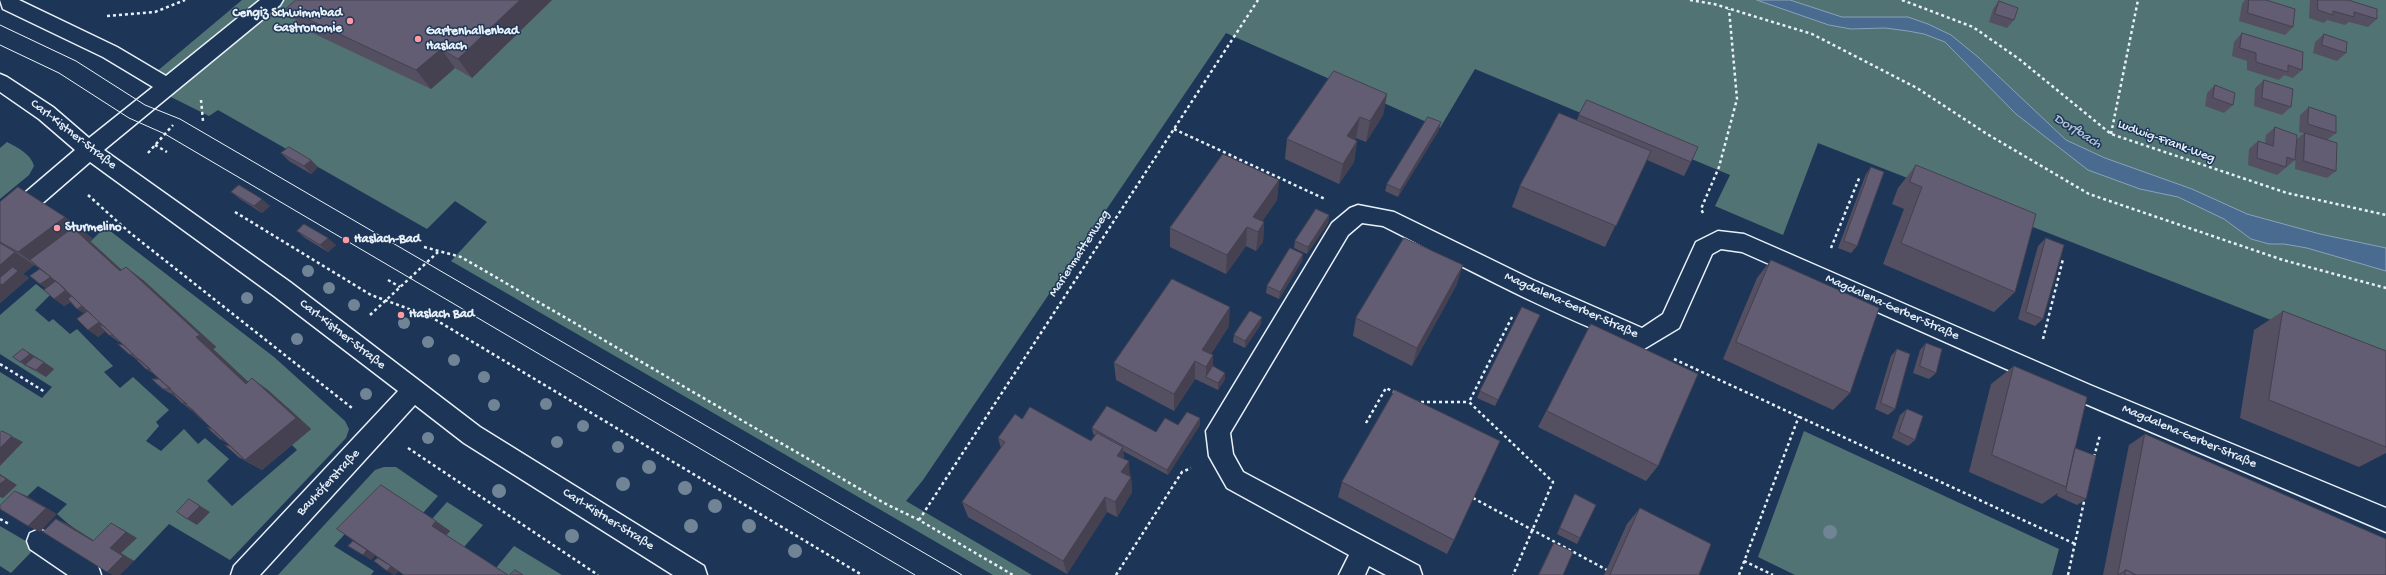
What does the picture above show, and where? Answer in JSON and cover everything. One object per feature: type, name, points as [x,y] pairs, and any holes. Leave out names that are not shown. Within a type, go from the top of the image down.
[{"type":"street","points":[[9,0],[10,4],[134,65],[167,86]]},
{"type":"street","points":[[0,227],[89,150],[273,0]]},
{"type":"street","name":"Carl-Kistner-Straße","points":[[0,82],[46,113],[89,150],[282,289],[472,435],[695,575]]},
{"type":"street","points":[[1358,214],[1340,229],[1218,431],[1221,456],[1236,480],[1364,552],[1410,575]]},
{"type":"street","name":"Magdalena-Gerber-Straße","points":[[1358,214],[1386,218],[1525,287],[1616,329],[1644,339],[1671,321],[1704,248],[1718,240],[1744,243],[2107,403],[2386,520]]},
{"type":"street","name":"Bauhöferstraße","points":[[243,575],[414,390]]},
{"type":"street","points":[[39,541],[89,575]]},
{"type":"street","points":[[1352,575],[1364,552]]},
{"type":"path","points":[[100,15],[121,16],[155,12],[185,0]]},
{"type":"path","name":"Marienmattenweg","points":[[919,520],[1258,0]]},
{"type":"path","points":[[1690,0],[1729,9],[1812,34],[1917,88],[1987,134],[2089,194],[2283,260],[2386,288]]},
{"type":"path","name":"Ludwig-Frank-Weg","points":[[1902,0],[1973,27],[2019,59],[2111,134],[2287,193],[2386,215]]},
{"type":"path","points":[[2111,134],[2138,0]]},
{"type":"path","points":[[1718,240],[1701,209],[1719,168],[1736,99],[1729,9]]},
{"type":"path","points":[[195,104],[200,100]]},
{"type":"path","points":[[147,154],[175,124]]},
{"type":"path","points":[[1174,128],[1358,214]]},
{"type":"path","points":[[111,132],[152,158]]},
{"type":"path","points":[[155,145],[167,152]]},
{"type":"path","points":[[64,172],[129,232],[378,429],[598,575]]},
{"type":"path","points":[[1828,254],[1860,176]]},
{"type":"path","points":[[228,208],[371,295],[386,299],[431,317],[862,575]]},
{"type":"path","points":[[424,247],[462,257],[877,499],[919,520],[1013,575]]},
{"type":"path","points":[[346,338],[438,251]]},
{"type":"path","points":[[2042,344],[2063,259]]},
{"type":"path","points":[[388,280],[400,287]]},
{"type":"path","points":[[1468,402],[1514,311]]},
{"type":"path","points":[[1644,339],[1674,359],[2075,544]]},
{"type":"path","points":[[0,364],[45,392]]},
{"type":"path","points":[[1366,423],[1386,388],[1400,395]]},
{"type":"path","points":[[1414,402],[1468,402],[1553,482],[1513,575]]},
{"type":"path","points":[[2093,464],[2107,403]]},
{"type":"path","points":[[1739,575],[1799,416]]},
{"type":"path","points":[[2088,455],[2095,457]]},
{"type":"path","points":[[1116,575],[1182,472],[1221,456]]},
{"type":"path","points":[[2068,575],[2086,494]]},
{"type":"path","points":[[1472,498],[1607,570]]},
{"type":"path","points":[[1744,561],[1773,575]]},
{"type":"green space","points":[[242,0],[2386,0],[2386,365],[1818,143],[1783,235],[1715,206],[1730,175],[1475,69],[1440,128],[1226,33],[923,480],[906,501],[1032,575],[993,575],[451,261],[487,222],[455,201],[427,229],[218,110],[209,116],[143,83]]},
{"type":"green space","points":[[7,142],[20,149],[27,155],[34,166],[29,175],[0,199],[0,148]]},
{"type":"green space","points":[[105,227],[274,357],[345,421],[349,429],[346,438],[230,560],[169,524],[134,561],[94,540],[66,522],[57,514],[67,504],[38,486],[10,513],[0,507],[0,372],[42,398],[52,387],[0,354],[0,315],[36,284],[50,295],[35,310],[49,322],[53,319],[70,334],[77,329],[113,366],[104,372],[120,388],[133,377],[169,410],[156,422],[159,426],[146,441],[161,451],[184,429],[198,444],[205,438],[229,459],[207,481],[232,506],[297,450],[292,445],[311,429],[288,408],[262,395],[213,349],[216,347],[143,280],[137,284],[90,242]]},
{"type":"green space","points":[[1804,431],[2059,549],[2052,575],[1795,575],[1758,557]]},
{"type":"green space","points":[[384,467],[396,467],[438,496],[423,513],[361,516],[334,546],[374,571],[371,575],[278,575],[375,470]]},
{"type":"green space","points":[[447,502],[483,525],[464,547],[446,535],[450,531],[432,519]]},
{"type":"green space","points":[[0,526],[36,547],[11,573],[0,566]]},
{"type":"green space","points":[[514,546],[562,575],[507,575],[496,568]]},
{"type":"water","points":[[1757,0],[1790,0],[1842,17],[1908,17],[1928,24],[1951,35],[1978,57],[2066,140],[2105,158],[2192,189],[2247,214],[2320,234],[2386,248],[2386,271],[2307,248],[2284,244],[2269,244],[2251,239],[2224,219],[2178,197],[2140,189],[2088,170],[2016,114],[1945,42],[1924,34],[1908,31],[1885,28],[1851,29],[1829,25]]},
{"type":"building","name":"Gartenhallenbad Haslach","points":[[296,0],[520,0],[458,59],[441,49],[416,70],[286,9]]},
{"type":"building","points":[[2249,0],[2266,0],[2295,9],[2293,27],[2248,13]]},
{"type":"building","points":[[2318,0],[2348,0],[2377,9],[2377,19],[2354,12],[2354,17],[2333,11],[2333,15],[2318,10]]},
{"type":"building","points":[[1999,1],[2018,8],[2014,20],[1995,14]]},
{"type":"building","points":[[2242,33],[2303,52],[2302,70],[2288,65],[2288,72],[2256,62],[2256,53],[2240,48]]},
{"type":"building","points":[[2324,34],[2347,42],[2346,53],[2322,45]]},
{"type":"building","points":[[1334,71],[1387,94],[1370,121],[1360,117],[1347,136],[1357,141],[1343,164],[1287,139]]},
{"type":"building","points":[[2264,80],[2293,89],[2291,107],[2262,98]]},
{"type":"building","points":[[2215,85],[2235,93],[2233,105],[2213,98]]},
{"type":"building","points":[[1587,100],[1698,147],[1691,162],[1579,115]]},
{"type":"building","points":[[2309,107],[2336,116],[2336,133],[2308,124]]},
{"type":"building","points":[[1559,113],[1651,151],[1616,226],[1520,186]]},
{"type":"building","points":[[1428,117],[1441,122],[1400,190],[1387,184]]},
{"type":"building","points":[[2275,127],[2297,135],[2295,160],[2287,157],[2286,167],[2257,158],[2258,141],[2273,146]]},
{"type":"building","points":[[2305,133],[2337,143],[2336,171],[2304,161]]},
{"type":"building","points":[[289,147],[311,160],[304,166],[281,153]]},
{"type":"building","points":[[1223,154],[1279,180],[1253,217],[1264,222],[1258,232],[1247,227],[1227,255],[1170,228]]},
{"type":"building","points":[[1916,165],[2036,214],[2015,292],[1901,243],[1922,187],[1910,182]]},
{"type":"building","points":[[1871,167],[1884,172],[1857,246],[1844,241]]},
{"type":"building","points":[[239,185],[262,199],[254,206],[231,192]]},
{"type":"building","points":[[18,187],[65,217],[18,252],[0,242],[0,202]]},
{"type":"building","points":[[1316,209],[1329,215],[1308,247],[1295,241]]},
{"type":"building","points":[[304,224],[328,238],[320,245],[297,231]]},
{"type":"building","points":[[73,228],[120,271],[126,267],[200,335],[196,337],[246,384],[252,378],[296,418],[245,460],[59,284],[30,260]]},
{"type":"building","points":[[1404,238],[1463,265],[1417,348],[1356,318]]},
{"type":"building","points":[[2046,238],[2064,245],[2043,319],[2026,312]]},
{"type":"building","points":[[0,243],[15,252],[0,265]]},
{"type":"building","points":[[1290,248],[1303,254],[1280,292],[1267,286]]},
{"type":"building","points":[[1771,260],[1879,308],[1850,393],[1736,342]]},
{"type":"building","points":[[13,267],[18,271],[2,285],[0,283],[0,278]]},
{"type":"building","points":[[40,269],[51,277],[40,284],[30,276]]},
{"type":"building","points":[[1172,279],[1230,307],[1202,350],[1213,355],[1206,367],[1195,361],[1174,394],[1114,363]]},
{"type":"building","points":[[56,281],[66,290],[54,299],[44,290]]},
{"type":"building","points":[[72,296],[82,306],[77,309],[68,299]]},
{"type":"building","points":[[1522,307],[1540,315],[1498,400],[1480,391]]},
{"type":"building","points":[[88,311],[99,322],[88,330],[77,319]]},
{"type":"building","points":[[1250,311],[1262,317],[1245,341],[1234,335]]},
{"type":"building","points":[[2283,311],[2386,351],[2386,447],[2269,400]]},
{"type":"building","points":[[1591,324],[1698,374],[1658,466],[1547,411]]},
{"type":"building","points":[[99,325],[104,326],[114,336],[109,335]]},
{"type":"building","points":[[1926,343],[1942,349],[1936,373],[1920,366]]},
{"type":"building","points":[[118,344],[124,345],[134,355],[129,354]]},
{"type":"building","points":[[23,349],[30,354],[20,362],[13,357]]},
{"type":"building","points":[[1897,349],[1910,354],[1895,409],[1881,403]]},
{"type":"building","points":[[34,357],[44,362],[36,370],[25,365]]},
{"type":"building","points":[[136,359],[140,360],[151,370],[146,369]]},
{"type":"building","points":[[1213,366],[1225,373],[1218,383],[1206,377]]},
{"type":"building","points":[[2014,366],[2087,397],[2066,487],[1992,455]]},
{"type":"building","points":[[152,379],[159,379],[171,389],[163,389]]},
{"type":"building","points":[[1395,390],[1500,441],[1454,540],[1342,482]]},
{"type":"building","points":[[172,393],[176,395],[187,404],[182,403]]},
{"type":"building","points":[[1107,406],[1156,432],[1165,418],[1178,425],[1187,412],[1200,418],[1167,470],[1092,428]]},
{"type":"building","points":[[1030,407],[1091,441],[1097,433],[1123,447],[1117,456],[1129,461],[1121,472],[1131,477],[1115,502],[1105,497],[1063,561],[962,502],[1005,442],[998,438],[1015,414],[1022,419]]},
{"type":"building","points":[[1907,409],[1923,416],[1915,440],[1899,432]]},
{"type":"building","points":[[207,427],[212,429],[225,441],[220,439]]},
{"type":"building","points":[[2,431],[12,436],[0,448],[0,433]]},
{"type":"building","points":[[2145,434],[2386,539],[2386,575],[2136,575],[2126,570],[2118,575]]},
{"type":"building","points":[[225,445],[230,446],[244,459],[240,458]]},
{"type":"building","points":[[2075,448],[2096,456],[2086,499],[2066,491]]},
{"type":"building","points":[[0,475],[6,479],[0,484]]},
{"type":"building","points":[[381,485],[436,521],[432,526],[508,575],[404,575],[337,529]]},
{"type":"building","points":[[15,491],[46,508],[28,526],[0,509],[0,506]]},
{"type":"building","points":[[1575,494],[1596,505],[1580,538],[1560,528]]},
{"type":"building","points":[[189,499],[200,506],[187,519],[177,512]]},
{"type":"building","points":[[1640,508],[1711,544],[1699,575],[1610,575]]},
{"type":"building","points":[[56,519],[93,541],[111,523],[126,532],[110,548],[123,556],[107,572],[43,532]]},
{"type":"building","points":[[353,541],[367,550],[363,555],[348,546]]},
{"type":"building","points":[[1554,543],[1573,552],[1563,575],[1539,575]]},
{"type":"building","points":[[378,558],[391,566],[387,571],[374,561]]},
{"type":"building","points":[[515,570],[523,575],[510,575]]},
{"type":"building","points":[[2126,570],[2136,575],[2125,575]]},
{"type":"tram line","points":[[0,25],[76,61],[145,105],[180,119],[962,575]]},
{"type":"tram line","points":[[0,45],[59,73],[129,118],[165,134],[915,575]]},
{"type":"place","name":"Cengiz Schwimmbad Gastronomie","points":[[350,21]]},
{"type":"place","name":"Gartenhallenbad Haslach","points":[[418,39]]},
{"type":"place","name":"Sturmelino","points":[[57,228]]},
{"type":"place","name":"Haslach-Bad","points":[[346,240]]},
{"type":"place","name":"Haslach Bad","points":[[401,315]]},
{"type":"water label","name":"Dorfbach","points":[[2077,132]]}]
